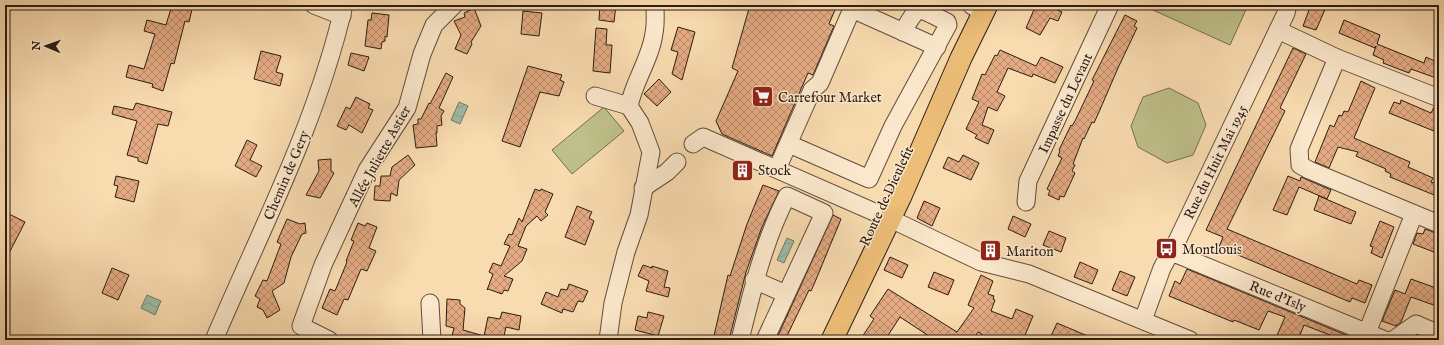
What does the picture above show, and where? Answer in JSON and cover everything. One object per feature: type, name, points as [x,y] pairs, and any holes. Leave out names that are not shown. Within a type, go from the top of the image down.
[{"type":"main road","name":"Route de Dieulefit","points":[[825,340],[844,287],[884,216],[901,196],[961,58],[980,8]]},
{"type":"main road","name":"Route de Dieulefit","points":[[832,340],[852,300],[915,135],[961,58]]},
{"type":"street","points":[[314,5],[343,11]]},
{"type":"street","name":"Allée Juliette Astier","points":[[329,340],[301,326],[323,265],[368,170],[407,108],[422,54],[434,25],[454,5]]},
{"type":"street","points":[[628,106],[632,90],[642,71],[654,34],[655,5]]},
{"type":"street","name":"Impasse du Levant","points":[[1026,202],[1028,181],[1110,5]]},
{"type":"street","name":"Rue du Huit Mai 1945","points":[[1143,320],[1162,268],[1278,30],[1288,5]]},
{"type":"street","points":[[778,170],[812,90],[820,83],[848,10],[872,11],[903,32],[937,47]]},
{"type":"street","points":[[789,144],[869,179],[893,126],[946,30],[947,22],[917,10],[913,13],[903,32]]},
{"type":"street","name":"Chemin de Gery","points":[[214,340],[296,156],[335,43],[343,11]]},
{"type":"street","points":[[1278,30],[1337,58],[1439,98]]},
{"type":"street","points":[[1337,58],[1300,149],[1300,165],[1439,224]]},
{"type":"street","points":[[595,96],[628,106],[640,123],[652,152],[643,188],[639,215],[626,252],[613,303],[608,340]]},
{"type":"street","points":[[692,144],[703,137],[884,216],[981,262],[1029,274],[1190,340]]},
{"type":"street","points":[[643,188],[667,172],[677,162]]},
{"type":"street","points":[[803,203],[813,185]]},
{"type":"street","points":[[740,340],[754,280],[779,212],[787,196],[824,213],[765,340]]},
{"type":"street","points":[[1365,336],[1414,214]]},
{"type":"street","name":"Rue d'Isly","points":[[1171,252],[1365,336],[1385,340]]},
{"type":"street","points":[[754,280],[786,294]]},
{"type":"street","points":[[430,303],[432,340]]},
{"type":"street","points":[[1393,340],[1416,324],[1439,334]]},
{"type":"green space","points":[[1142,5],[1248,5],[1230,45]]},
{"type":"green space","points":[[1169,88],[1198,103],[1206,125],[1193,155],[1167,163],[1138,147],[1131,126],[1143,97]]},
{"type":"green space","points":[[604,107],[624,131],[572,174],[552,150]]},
{"type":"water","points":[[459,102],[468,106],[460,124],[451,120]]},
{"type":"water","points":[[787,238],[794,241],[784,263],[777,260]]},
{"type":"water","points":[[147,295],[161,301],[155,315],[141,308]]},
{"type":"building","points":[[172,5],[193,5],[189,22],[185,21],[174,64],[171,63],[163,91],[152,87],[153,84],[126,77],[129,65],[144,69],[155,34],[144,31],[147,20],[166,25]]},
{"type":"building","points":[[600,5],[616,5],[614,22],[599,20]]},
{"type":"building","name":"Carrefour Market","points":[[750,5],[837,5],[829,24],[834,26],[813,75],[808,73],[772,156],[722,134],[716,121],[738,71],[732,68]]},
{"type":"building","points":[[1036,5],[1046,5],[1062,12],[1058,21],[1050,18],[1040,35],[1026,28]]},
{"type":"building","points":[[1311,5],[1327,5],[1316,30],[1303,26]]},
{"type":"building","points":[[474,8],[481,26],[471,42],[472,44],[467,54],[455,49],[461,35],[454,21],[465,17],[464,13]]},
{"type":"building","points":[[523,11],[542,13],[539,36],[521,34]]},
{"type":"building","points":[[372,13],[389,15],[387,37],[385,36],[385,41],[382,42],[381,49],[365,46],[368,20],[371,20]]},
{"type":"building","points":[[1125,15],[1137,21],[1134,26],[1137,28],[1094,123],[1092,122],[1084,139],[1083,138],[1073,164],[1075,165],[1072,171],[1075,173],[1064,197],[1060,196],[1059,200],[1048,195],[1050,191],[1047,189],[1062,158],[1058,156],[1059,150],[1071,125],[1072,126],[1075,121],[1094,81],[1092,80]]},
{"type":"building","points":[[1344,20],[1380,35],[1377,44],[1424,63],[1426,57],[1439,63],[1439,79],[1411,69],[1409,73],[1383,63],[1384,60],[1373,55],[1376,46],[1375,48],[1339,33]]},
{"type":"building","points":[[678,27],[695,32],[682,80],[672,74],[678,52],[671,50]]},
{"type":"building","points":[[596,28],[607,29],[606,45],[612,45],[610,73],[593,71]]},
{"type":"building","points":[[1293,48],[1306,54],[1280,108],[1285,111],[1227,229],[1357,284],[1359,280],[1372,285],[1365,303],[1352,298],[1350,302],[1219,247],[1223,237],[1206,230]]},
{"type":"building","points":[[1000,50],[1036,66],[1041,57],[1063,67],[1055,83],[1033,74],[1032,77],[1008,68],[997,92],[1005,96],[997,111],[988,107],[982,125],[994,130],[988,144],[975,138],[977,135],[966,129],[979,102],[972,99],[982,74],[985,75],[995,55],[997,56]]},
{"type":"building","points":[[261,51],[281,56],[276,72],[283,74],[280,86],[254,79]]},
{"type":"building","points":[[351,53],[369,57],[364,71],[348,65]]},
{"type":"building","points":[[528,66],[562,75],[560,80],[564,82],[559,96],[540,92],[520,147],[502,141]]},
{"type":"building","points":[[446,73],[453,77],[439,108],[444,111],[441,116],[442,125],[437,126],[437,146],[416,148],[413,125],[418,124],[418,119],[421,119]]},
{"type":"building","points":[[659,79],[671,92],[657,106],[644,94]]},
{"type":"building","points":[[1361,81],[1375,88],[1354,138],[1410,162],[1408,167],[1433,178],[1431,182],[1439,185],[1439,197],[1390,177],[1391,174],[1385,171],[1386,169],[1356,156],[1358,152],[1338,147],[1329,168],[1315,162],[1330,125],[1334,127],[1339,115],[1342,116],[1344,111],[1348,112]]},
{"type":"building","points":[[356,97],[370,104],[368,108],[373,110],[362,133],[349,125],[346,130],[337,126],[346,107],[350,109]]},
{"type":"building","points":[[1401,100],[1431,113],[1434,107],[1439,108],[1439,133],[1389,113],[1394,102],[1400,104]]},
{"type":"building","points":[[136,103],[172,112],[168,126],[158,124],[147,164],[138,161],[138,158],[127,155],[137,121],[112,114],[114,106],[133,110]]},
{"type":"building","points":[[247,140],[257,145],[250,160],[262,166],[256,177],[235,166]]},
{"type":"building","points":[[408,155],[415,165],[399,180],[397,196],[391,193],[390,201],[374,200],[375,186],[380,186],[381,176],[390,176],[392,167]]},
{"type":"building","points":[[963,155],[979,163],[971,180],[943,168],[948,157],[959,162]]},
{"type":"building","points":[[331,159],[331,171],[334,173],[320,198],[306,195],[319,171],[318,160]]},
{"type":"building","points":[[116,176],[139,181],[134,202],[115,197],[118,186],[114,185]]},
{"type":"building","points":[[1288,176],[1300,181],[1301,177],[1331,190],[1327,199],[1299,187],[1287,215],[1273,210]]},
{"type":"building","points":[[763,185],[779,191],[762,227],[746,272],[729,340],[713,340],[728,275],[730,276],[747,224]]},
{"type":"building","points":[[535,189],[540,191],[541,189],[553,194],[545,212],[548,215],[541,221],[537,216],[526,226],[518,246],[527,249],[522,261],[504,276],[513,279],[508,291],[504,290],[502,294],[488,289],[487,290],[493,274],[489,272],[493,263],[501,266],[510,246],[504,244],[509,234],[512,235],[519,218],[522,222]]},
{"type":"building","points":[[1319,196],[1356,212],[1351,224],[1314,210]]},
{"type":"building","points":[[924,201],[940,208],[932,226],[917,218]]},
{"type":"building","points":[[577,206],[592,212],[589,218],[594,221],[585,245],[565,237]]},
{"type":"building","points":[[5,212],[25,222],[5,261]]},
{"type":"building","points":[[833,215],[841,219],[811,291],[809,290],[785,340],[776,340]]},
{"type":"building","points":[[1013,216],[1031,224],[1025,237],[1008,229]]},
{"type":"building","points":[[287,219],[300,224],[305,223],[306,233],[302,234],[291,257],[284,283],[272,291],[280,310],[267,318],[263,310],[257,307],[260,299],[255,296],[263,280],[267,281],[281,244],[277,242]]},
{"type":"building","points":[[1380,221],[1394,227],[1382,258],[1371,253],[1373,247],[1370,246]]},
{"type":"building","points":[[358,223],[365,226],[367,223],[377,227],[369,248],[376,251],[367,271],[361,269],[348,300],[344,299],[337,315],[322,308],[330,289],[335,291],[347,262],[346,261],[354,241],[351,240]]},
{"type":"building","points":[[1425,229],[1439,234],[1439,254],[1413,244],[1417,233],[1423,234]]},
{"type":"building","points":[[1049,231],[1066,238],[1061,252],[1043,245]]},
{"type":"building","points":[[890,257],[908,265],[902,278],[884,270]]},
{"type":"building","points":[[1080,262],[1098,270],[1092,284],[1074,277]]},
{"type":"building","points":[[643,265],[668,271],[664,287],[670,288],[668,297],[646,291],[649,281],[638,276]]},
{"type":"building","points":[[112,268],[129,275],[118,300],[102,293]]},
{"type":"building","points":[[1187,269],[1346,335],[1343,340],[1304,325],[1298,340],[1275,340],[1285,317],[1268,311],[1259,330],[1234,320],[1233,322],[1169,296],[1175,281],[1180,284]]},
{"type":"building","points":[[1120,271],[1135,277],[1127,296],[1112,290]]},
{"type":"building","points":[[934,272],[954,280],[948,295],[928,287]]},
{"type":"building","points":[[981,275],[993,281],[988,294],[994,296],[993,299],[995,300],[991,311],[1012,319],[1016,309],[1033,316],[1023,340],[991,340],[978,332],[973,340],[935,340],[900,317],[885,340],[860,340],[874,319],[870,316],[888,289],[957,332],[974,308],[968,305]]},
{"type":"building","points":[[1411,279],[1439,289],[1439,307],[1411,297],[1401,322],[1396,326],[1382,321],[1395,290],[1405,294]]},
{"type":"building","points":[[569,284],[588,291],[583,302],[578,301],[573,312],[563,309],[562,313],[541,304],[546,292],[558,297],[561,289],[567,290]]},
{"type":"building","points":[[447,299],[460,300],[460,304],[465,308],[463,330],[484,336],[488,317],[500,319],[502,312],[521,316],[519,330],[506,327],[503,340],[487,337],[487,340],[451,340],[454,328],[446,326]]},
{"type":"building","points":[[648,312],[664,316],[658,336],[635,330],[638,316],[647,318]]},
{"type":"building","points":[[1057,323],[1097,340],[1060,340],[1051,336]]},
{"type":"place","name":"Carrefour Market","points":[[762,97]]},
{"type":"place","name":"Stock","points":[[743,170]]},
{"type":"place","name":"Montlouis","points":[[1166,249]]},
{"type":"place","name":"Mariton","points":[[991,251]]}]
